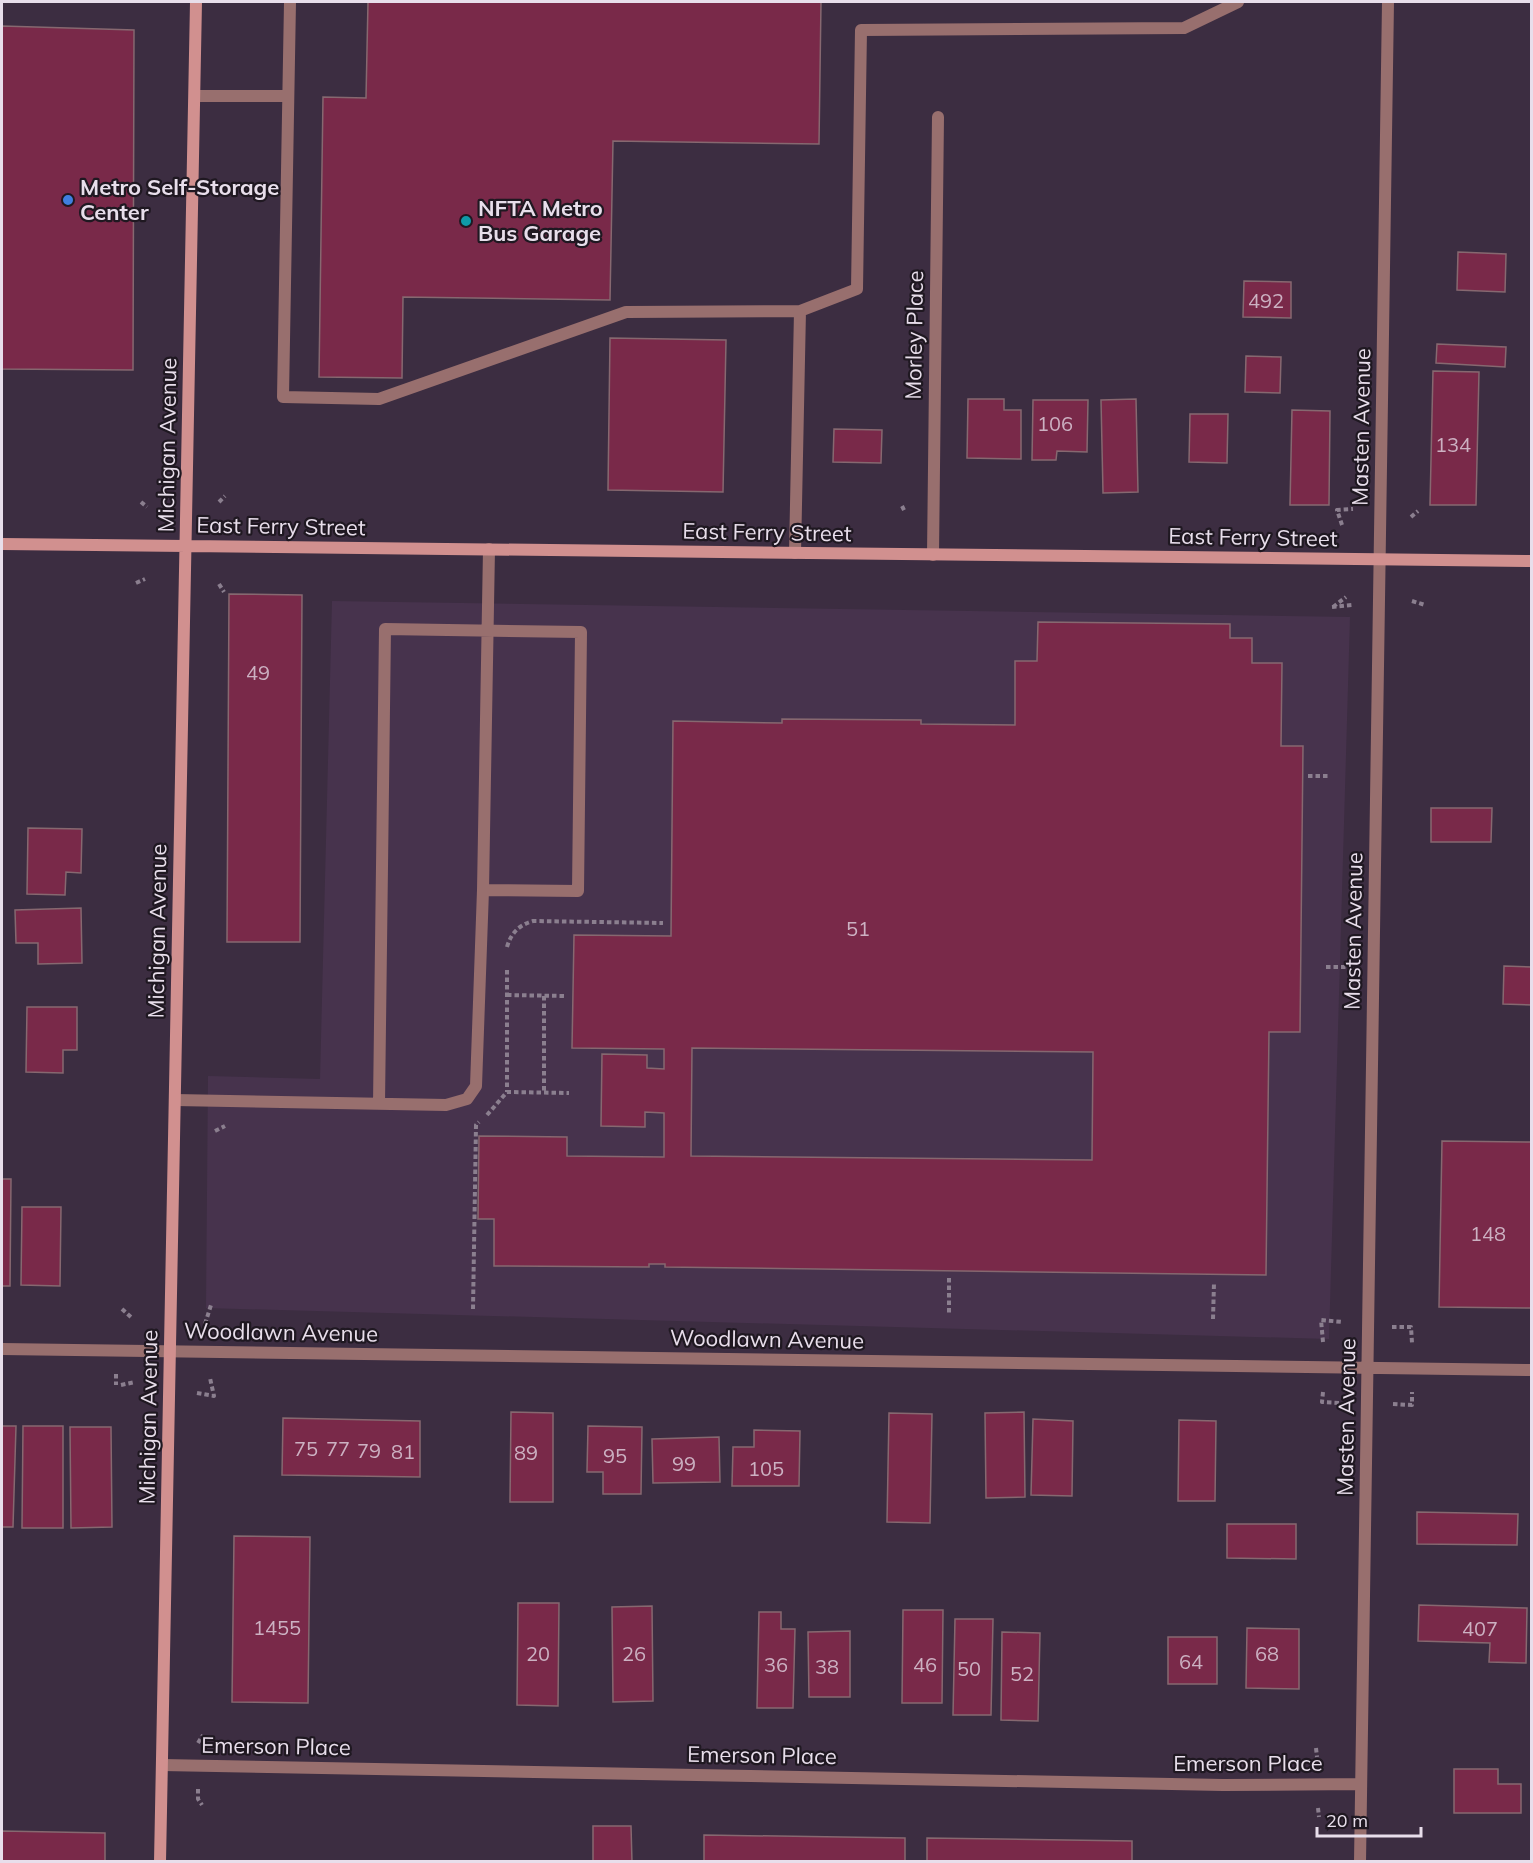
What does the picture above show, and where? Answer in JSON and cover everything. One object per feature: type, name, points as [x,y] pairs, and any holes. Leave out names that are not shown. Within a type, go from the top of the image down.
[{"type":"street","name":"Michigan Avenue","points":[[160,1862],[196,2]]},
{"type":"street","points":[[290,2],[283,398],[379,399],[626,312],[800,311],[857,289],[861,30],[1184,28],[1238,2]]},
{"type":"street","name":"Masten Avenue","points":[[1360,1862],[1388,2]]},
{"type":"street","points":[[195,96],[288,96]]},
{"type":"street","name":"Morley Place","points":[[933,555],[938,117]]},
{"type":"street","points":[[795,553],[800,311]]},
{"type":"street","name":"East Ferry Street","points":[[2,544],[1532,561]]},
{"type":"street","points":[[175,1100],[446,1105],[467,1099],[476,1086],[483,890],[489,549]]},
{"type":"street","points":[[380,1104],[385,629],[581,632],[578,891],[483,890]]},
{"type":"street","name":"Woodlawn Avenue","points":[[2,1349],[1532,1370]]},
{"type":"street","name":"Emerson Place","points":[[162,1765],[1223,1785],[1361,1784]]},
{"type":"path","points":[[219,502],[225,496]]},
{"type":"path","points":[[141,502],[147,507]]},
{"type":"path","points":[[902,506],[905,512]]},
{"type":"path","points":[[1342,525],[1337,510],[1353,508]]},
{"type":"path","points":[[1411,517],[1418,511]]},
{"type":"path","points":[[136,583],[146,579]]},
{"type":"path","points":[[219,584],[224,592]]},
{"type":"path","points":[[1346,597],[1332,607],[1352,605]]},
{"type":"path","points":[[1412,601],[1425,605]]},
{"type":"path","points":[[1308,776],[1329,776]]},
{"type":"path","points":[[507,947],[516,929],[534,921],[663,922]]},
{"type":"path","points":[[473,1309],[476,1125],[492,1111],[507,1092],[507,959]]},
{"type":"path","points":[[507,995],[564,996]]},
{"type":"path","points":[[544,996],[544,1092]]},
{"type":"path","points":[[507,1092],[569,1093]]},
{"type":"path","points":[[949,1278],[949,1315]]},
{"type":"path","points":[[1213,1319],[1214,1283]]},
{"type":"path","points":[[205,1324],[212,1305]]},
{"type":"path","points":[[122,1309],[133,1319]]},
{"type":"path","points":[[1323,1342],[1321,1320],[1343,1322]]},
{"type":"path","points":[[1392,1327],[1411,1327],[1412,1343]]},
{"type":"path","points":[[116,1372],[119,1385],[135,1382]]},
{"type":"path","points":[[197,1393],[214,1396],[210,1378]]},
{"type":"path","points":[[1323,1392],[1322,1402],[1340,1403]]},
{"type":"path","points":[[1393,1404],[1412,1405],[1412,1392]]},
{"type":"path","points":[[198,1740],[203,1735]]},
{"type":"path","points":[[1316,1748],[1317,1757]]},
{"type":"path","points":[[198,1799],[202,1805]]},
{"type":"path","points":[[1318,1808],[1319,1817]]},
{"type":"shaded area","points":[[332,601],[1350,617],[1329,1339],[206,1308],[208,1076],[320,1079]]},
{"type":"building","name":"NFTA Metro Bus Garage","points":[[368,2],[821,2],[819,144],[613,141],[610,300],[403,297],[402,378],[319,377],[323,97],[366,98]]},
{"type":"building","name":"Metro Self-Storage Center","points":[[2,26],[134,30],[133,370],[2,369]]},
{"type":"building","points":[[1458,252],[1506,254],[1505,292],[1457,290]]},
{"type":"building","points":[[1244,281],[1291,282],[1291,318],[1243,317]]},
{"type":"building","points":[[610,338],[726,340],[723,492],[608,490]]},
{"type":"building","points":[[1437,344],[1506,347],[1505,367],[1436,363]]},
{"type":"building","points":[[1246,356],[1281,357],[1280,393],[1245,392]]},
{"type":"building","points":[[1433,371],[1479,372],[1476,505],[1430,505]]},
{"type":"building","points":[[968,399],[1004,399],[1004,410],[1021,410],[1021,459],[967,458]]},
{"type":"building","points":[[1136,399],[1138,492],[1103,493],[1101,400]]},
{"type":"building","points":[[1033,400],[1088,400],[1087,452],[1057,451],[1056,460],[1032,460]]},
{"type":"building","points":[[1292,410],[1330,411],[1329,505],[1290,505]]},
{"type":"building","points":[[1190,414],[1228,414],[1227,463],[1189,462]]},
{"type":"building","points":[[834,429],[882,430],[881,463],[833,462]]},
{"type":"building","points":[[229,594],[302,595],[300,942],[227,942]]},
{"type":"building","points":[[1038,622],[1230,624],[1230,638],[1252,638],[1252,663],[1282,663],[1281,746],[1303,746],[1300,1032],[1269,1032],[1266,1275],[665,1267],[665,1264],[649,1264],[649,1267],[494,1266],[494,1219],[478,1219],[479,1136],[567,1137],[567,1156],[664,1157],[664,1113],[645,1112],[645,1127],[601,1126],[602,1054],[647,1055],[647,1068],[664,1069],[664,1049],[572,1048],[574,935],[671,936],[673,721],[782,723],[782,719],[921,720],[921,724],[1015,725],[1015,661],[1037,661]],"holes":[[[692,1048],[1093,1052],[1092,1160],[691,1156]]]},
{"type":"building","points":[[1431,808],[1492,808],[1491,842],[1431,842]]},
{"type":"building","points":[[28,828],[82,829],[81,873],[66,872],[65,895],[27,894]]},
{"type":"building","points":[[81,908],[82,963],[38,964],[38,943],[16,943],[15,910]]},
{"type":"building","points":[[1504,966],[1532,967],[1532,1005],[1503,1004]]},
{"type":"building","points":[[27,1007],[77,1007],[77,1050],[63,1050],[63,1073],[26,1072]]},
{"type":"building","points":[[1442,1141],[1532,1142],[1532,1308],[1439,1307]]},
{"type":"building","points":[[2,1179],[11,1179],[10,1286],[2,1286]]},
{"type":"building","points":[[22,1207],[61,1207],[60,1286],[21,1285]]},
{"type":"building","points":[[511,1412],[553,1413],[553,1502],[510,1502]]},
{"type":"building","points":[[1024,1412],[1025,1497],[986,1498],[985,1413]]},
{"type":"building","points":[[889,1413],[932,1414],[930,1523],[887,1522]]},
{"type":"building","points":[[283,1418],[420,1421],[420,1477],[282,1475]]},
{"type":"building","points":[[1033,1419],[1073,1421],[1072,1496],[1031,1495]]},
{"type":"building","points":[[1179,1420],[1216,1421],[1215,1501],[1178,1501]]},
{"type":"building","points":[[2,1426],[16,1426],[13,1527],[2,1527]]},
{"type":"building","points":[[23,1426],[63,1426],[63,1528],[22,1528]]},
{"type":"building","points":[[588,1426],[642,1427],[641,1494],[603,1494],[603,1472],[587,1472]]},
{"type":"building","points":[[70,1427],[111,1427],[112,1527],[71,1528]]},
{"type":"building","points":[[754,1430],[800,1431],[799,1486],[732,1486],[733,1447],[754,1447]]},
{"type":"building","points":[[719,1437],[720,1482],[653,1483],[652,1439]]},
{"type":"building","points":[[1417,1512],[1518,1514],[1517,1545],[1417,1544]]},
{"type":"building","points":[[1227,1524],[1296,1524],[1296,1559],[1227,1558]]},
{"type":"building","points":[[234,1536],[310,1537],[308,1703],[232,1702]]},
{"type":"building","points":[[518,1603],[559,1603],[558,1706],[517,1705]]},
{"type":"building","points":[[1419,1605],[1527,1608],[1526,1663],[1489,1662],[1490,1643],[1418,1641]]},
{"type":"building","points":[[652,1606],[653,1701],[613,1702],[612,1607]]},
{"type":"building","points":[[903,1610],[943,1610],[942,1703],[902,1703]]},
{"type":"building","points":[[759,1612],[781,1612],[781,1629],[795,1629],[793,1708],[757,1708]]},
{"type":"building","points":[[955,1619],[993,1619],[991,1715],[953,1715]]},
{"type":"building","points":[[1247,1628],[1299,1629],[1299,1689],[1246,1688]]},
{"type":"building","points":[[850,1631],[850,1697],[809,1697],[808,1632]]},
{"type":"building","points":[[1002,1632],[1040,1633],[1038,1721],[1001,1720]]},
{"type":"building","points":[[1168,1637],[1217,1637],[1217,1684],[1168,1684]]},
{"type":"building","points":[[1454,1769],[1498,1769],[1498,1784],[1521,1784],[1521,1813],[1454,1813]]},
{"type":"building","points":[[593,1826],[631,1826],[632,1862],[593,1862]]},
{"type":"building","points":[[2,1831],[105,1833],[105,1862],[2,1862]]},
{"type":"building","points":[[704,1835],[905,1838],[905,1862],[704,1862]]},
{"type":"building","points":[[927,1838],[1132,1841],[1132,1862],[927,1862]]},
{"type":"place","name":"Metro Self-Storage Center","points":[[68,200]]},
{"type":"place","name":"NFTA Metro Bus Garage","points":[[466,221]]}]
